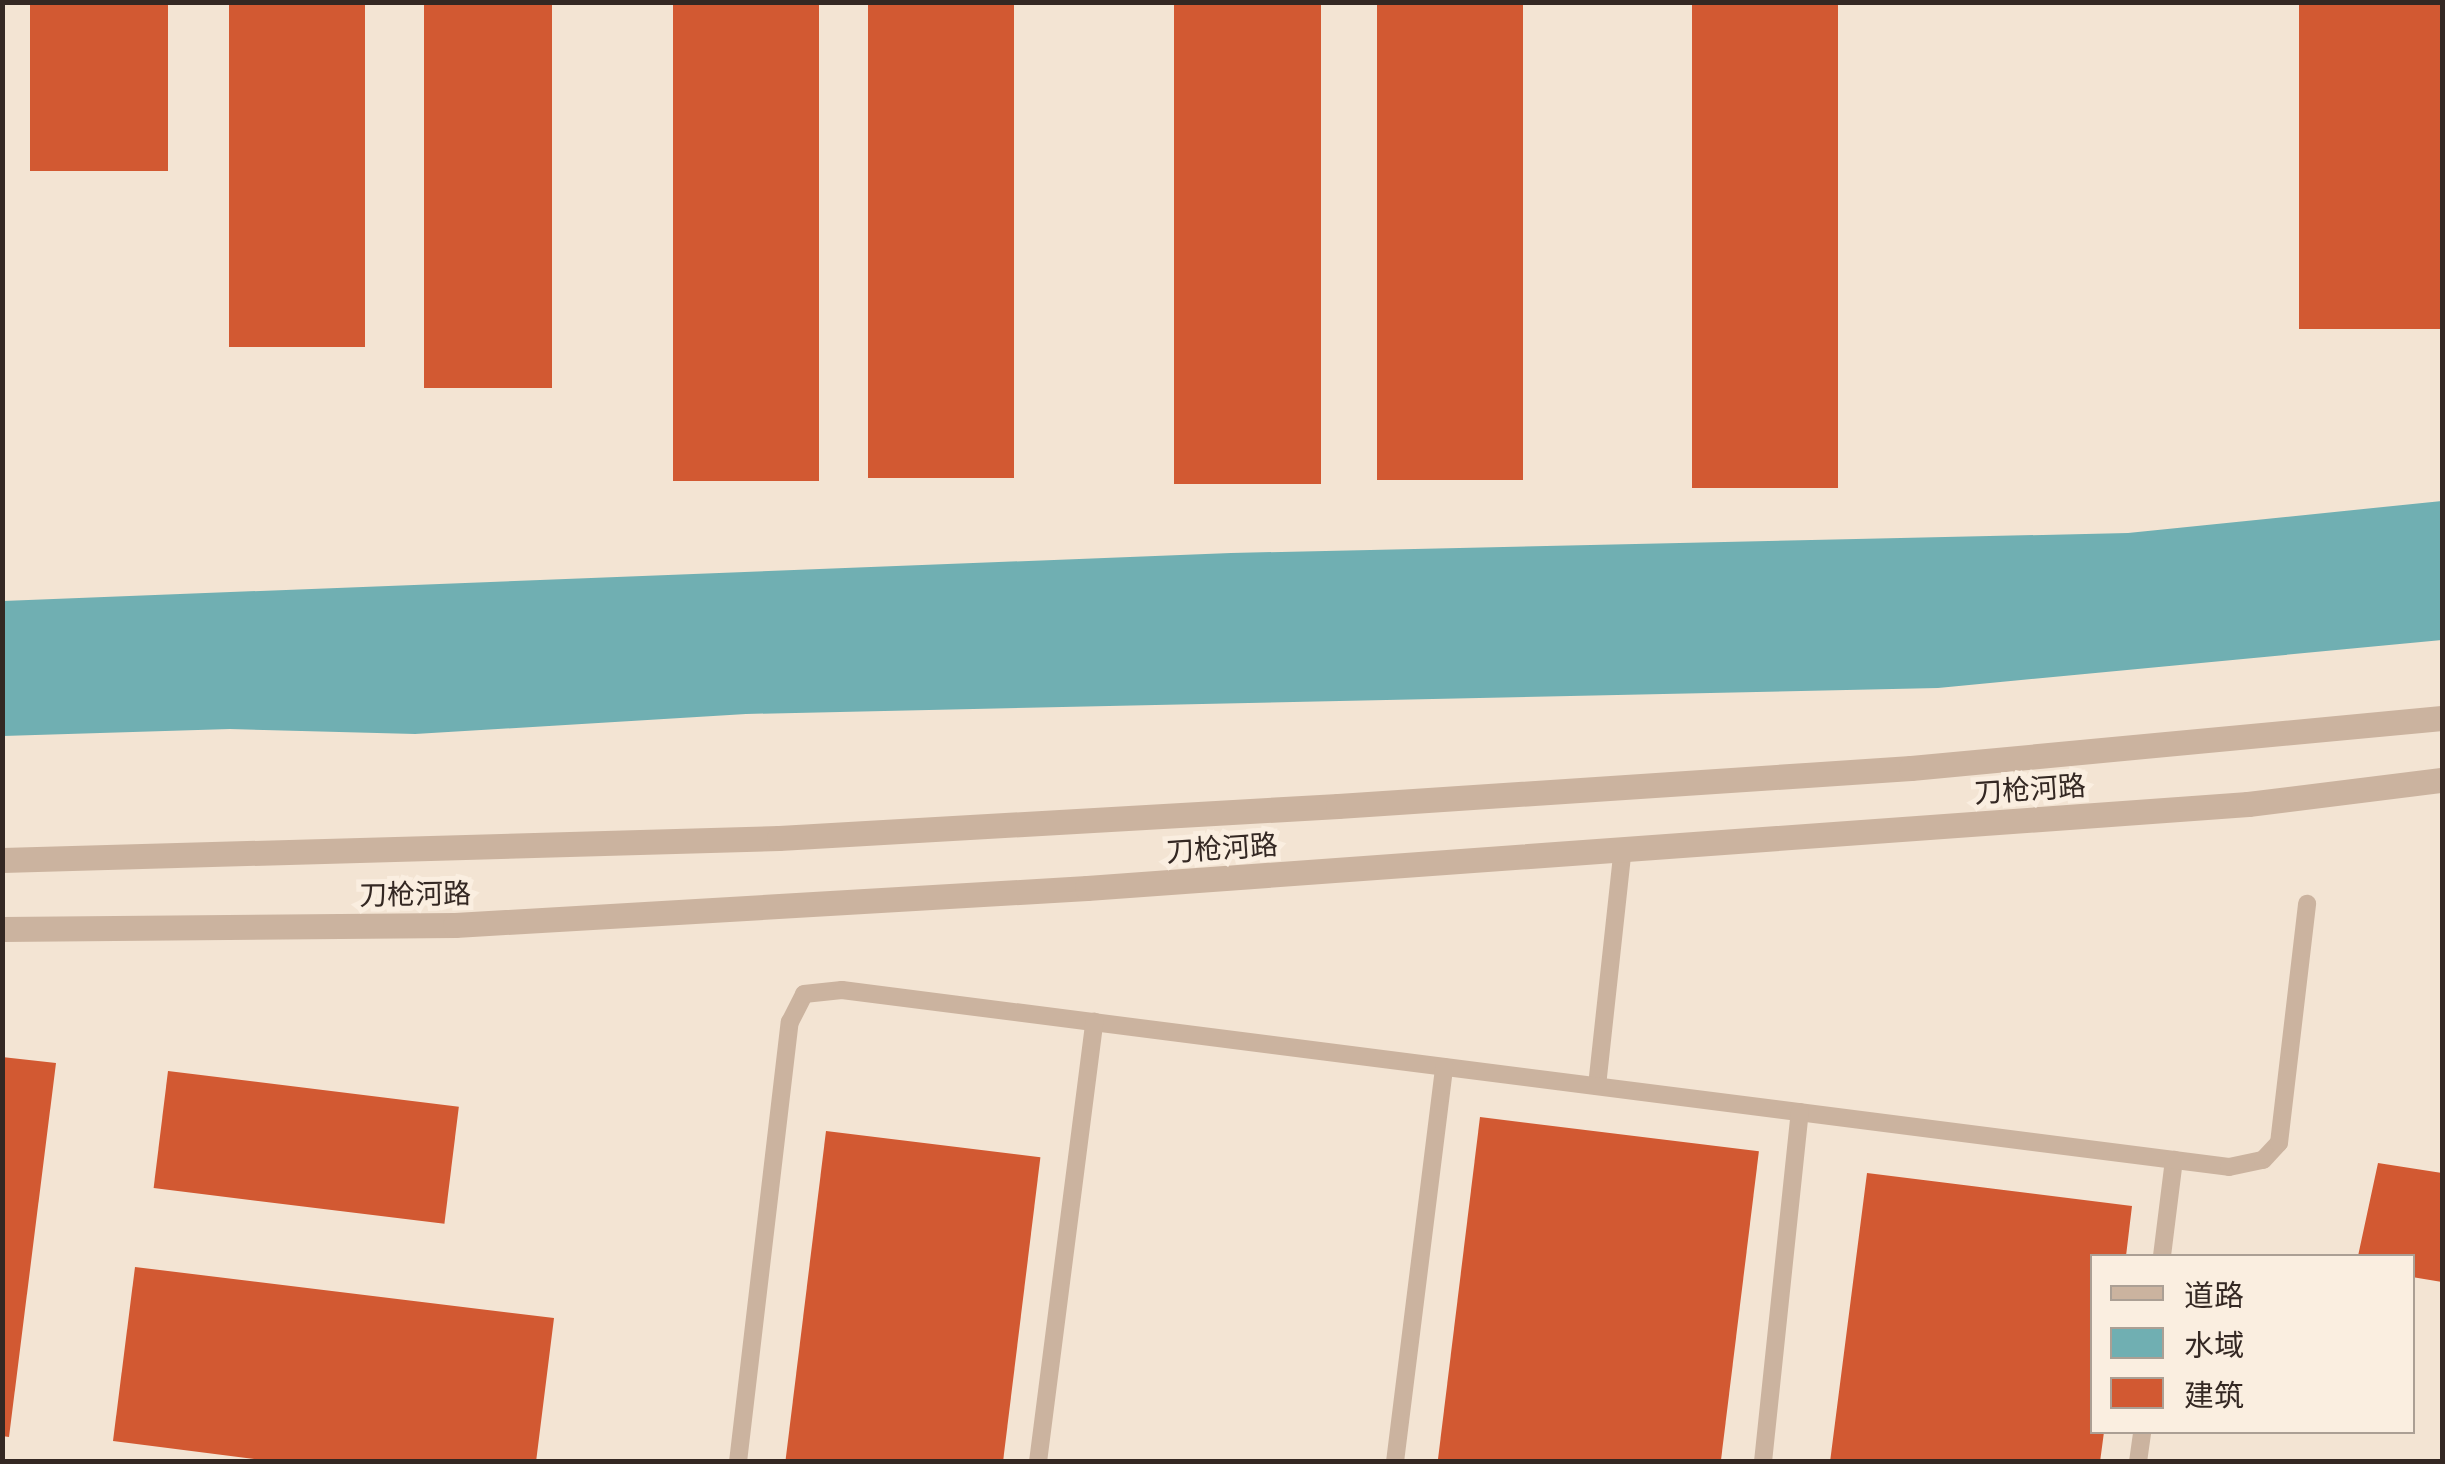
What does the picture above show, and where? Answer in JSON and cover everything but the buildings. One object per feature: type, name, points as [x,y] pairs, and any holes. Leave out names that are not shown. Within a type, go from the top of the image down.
[{"type":"street","name":"刀枪河路","points":[[2,860],[779,838],[1280,809],[1911,768],[2442,718]]},
{"type":"street","name":"刀枪河路","points":[[2,929],[455,924],[1087,888],[2248,804],[2442,780]]},
{"type":"lane","points":[[1597,1086],[1623,848]]},
{"type":"lane","points":[[738,1462],[790,1022],[804,994],[842,990],[2230,1167],[2263,1160],[2279,1143],[2306,904]]},
{"type":"lane","points":[[1038,1462],[1094,1022]]},
{"type":"lane","points":[[1395,1462],[1444,1067]]},
{"type":"lane","points":[[1762,1462],[1800,1112]]},
{"type":"lane","points":[[2162,1254],[2174,1160]]},
{"type":"lane","points":[[2138,1462],[2142,1434]]},
{"type":"water","points":[[2442,501],[2442,640],[1938,688],[746,714],[415,734],[230,729],[3,736],[3,601],[1231,553],[2128,533]]}]
